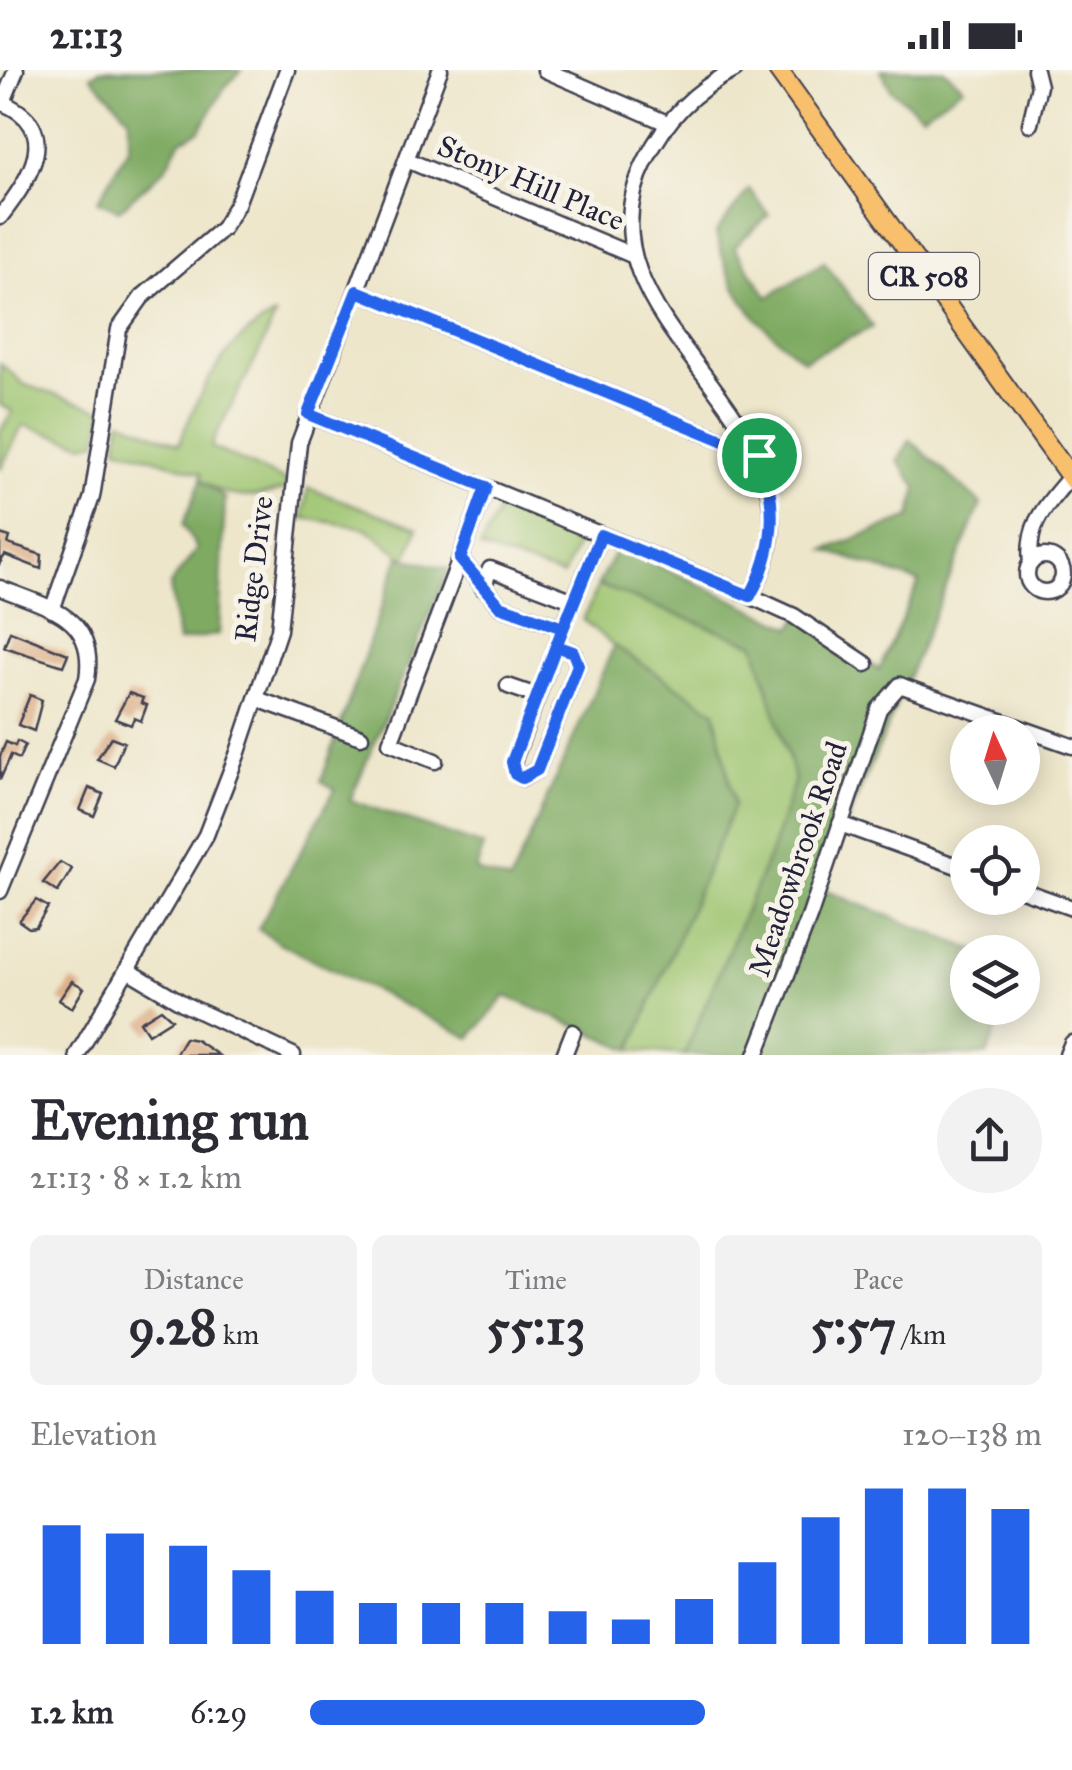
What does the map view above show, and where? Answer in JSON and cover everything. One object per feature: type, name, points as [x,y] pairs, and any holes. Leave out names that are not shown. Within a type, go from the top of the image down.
[{"type":"main road","name":"CR 508","points":[[778,70],[1071,477]]},
{"type":"street","points":[[0,217],[26,185],[36,157],[31,130],[23,114],[1,102],[16,70]]},
{"type":"street","points":[[52,610],[92,497],[119,329],[142,297],[205,248],[237,204],[287,70]]},
{"type":"street","name":"Ridge Drive","points":[[77,1055],[130,972],[206,836],[257,699],[279,630],[293,470],[308,414],[440,70]]},
{"type":"street","points":[[545,70],[667,123]]},
{"type":"street","points":[[735,70],[706,84],[667,123],[632,189],[628,222],[634,256],[656,308],[759,455],[771,496],[772,528],[766,559],[750,596]]},
{"type":"street","points":[[1030,124],[1038,86],[1036,70]]},
{"type":"street","name":"Stony Hill Place","points":[[407,160],[634,256]]},
{"type":"street","points":[[357,291],[759,455]]},
{"type":"street","points":[[308,414],[750,596],[794,616],[866,664]]},
{"type":"street","points":[[1031,563],[1029,545],[1035,518],[1071,477]]},
{"type":"street","points":[[435,761],[390,743],[486,487]]},
{"type":"street","points":[[556,646],[573,652],[578,665],[534,774],[518,776],[512,766],[518,748],[537,696],[556,646],[563,628],[601,535]]},
{"type":"street","points":[[460,559],[500,606],[563,628]]},
{"type":"street","points":[[483,588],[490,569],[574,601]]},
{"type":"street","points":[[0,588],[52,610],[86,636],[91,654],[87,679],[0,891]]},
{"type":"street","name":"Meadowbrook Road","points":[[756,1055],[880,710],[900,685],[1072,746]]},
{"type":"street","points":[[508,686],[537,696]]},
{"type":"street","points":[[257,699],[360,737]]},
{"type":"street","points":[[518,748],[542,757]]},
{"type":"street","points":[[840,824],[950,864]]},
{"type":"street","points":[[1040,896],[1072,908]]},
{"type":"street","points":[[130,972],[186,1005],[293,1055]]},
{"type":"street","points":[[564,1055],[573,1032]]},
{"type":"street","points":[[1068,1055],[1072,1043]]},
{"type":"green space","points":[[100,70],[242,70],[225,87],[200,130],[180,141],[166,168],[119,210],[98,201],[129,146],[129,117],[91,76]]},
{"type":"green space","points":[[881,70],[944,70],[964,87],[922,115],[891,90]]},
{"type":"green space","points":[[749,189],[769,215],[734,247],[768,297],[824,262],[873,327],[803,360],[758,319],[729,274],[716,233]]},
{"type":"green space","points":[[275,316],[211,447],[286,481],[288,489],[264,495],[232,495],[201,480],[201,473],[117,447],[121,420],[179,444],[204,388],[227,354],[257,326]]},
{"type":"green space","points":[[0,363],[25,385],[103,410],[98,441],[84,444],[23,425],[0,470],[0,431],[13,411],[0,405]]},
{"type":"green space","points":[[910,440],[981,504],[819,888],[950,940],[950,1025],[998,1025],[987,1055],[684,1055],[770,854],[795,780],[755,644],[598,585],[618,546],[793,628],[800,614],[879,670],[919,582],[825,550],[911,517],[917,487],[898,461]]},
{"type":"green space","points":[[201,480],[225,498],[219,634],[178,642],[170,585],[197,549],[183,525]]},
{"type":"green space","points":[[308,488],[418,528],[406,559],[366,528],[303,518]]},
{"type":"green space","points":[[502,503],[581,536],[563,576],[480,548]]},
{"type":"green space","points":[[399,557],[449,569],[350,800],[483,846],[476,871],[510,882],[614,646],[715,711],[734,805],[631,1050],[506,996],[470,1038],[258,929],[335,789],[321,781]]},
{"type":"green space","points":[[598,585],[755,644],[795,780],[770,854],[684,1055],[631,1050],[734,805],[715,711],[614,646],[583,620]]},
{"type":"building","points":[[0,534],[10,537],[8,544],[42,555],[41,569],[5,555],[0,563]]},
{"type":"building","points":[[10,631],[68,654],[63,666],[4,647]]},
{"type":"building","points":[[129,693],[143,698],[141,703],[147,705],[141,721],[134,718],[131,725],[115,719]]},
{"type":"building","points":[[30,695],[42,700],[34,731],[18,725]]},
{"type":"building","points":[[111,737],[124,742],[114,766],[97,759]]},
{"type":"building","points":[[17,741],[25,745],[19,759],[11,755],[0,780],[0,756],[6,742],[15,746]]},
{"type":"building","points":[[89,788],[103,794],[94,816],[80,810]]},
{"type":"building","points":[[60,862],[72,869],[58,892],[43,883]]},
{"type":"building","points":[[36,900],[48,907],[36,927],[29,928],[19,921]]},
{"type":"building","points":[[72,981],[84,988],[72,1008],[59,1000]]},
{"type":"building","points":[[161,1009],[172,1019],[148,1034],[140,1022]]},
{"type":"building","points":[[185,1038],[196,1040],[218,1055],[175,1055]]},
{"type":"route","points":[[759,455],[357,291],[308,414],[486,487],[460,559],[500,606],[563,628],[556,646],[573,652],[578,665],[537,770],[522,778],[515,774],[512,762],[556,646],[563,628],[601,535],[750,596],[766,559],[772,528],[771,496],[759,455]]}]
